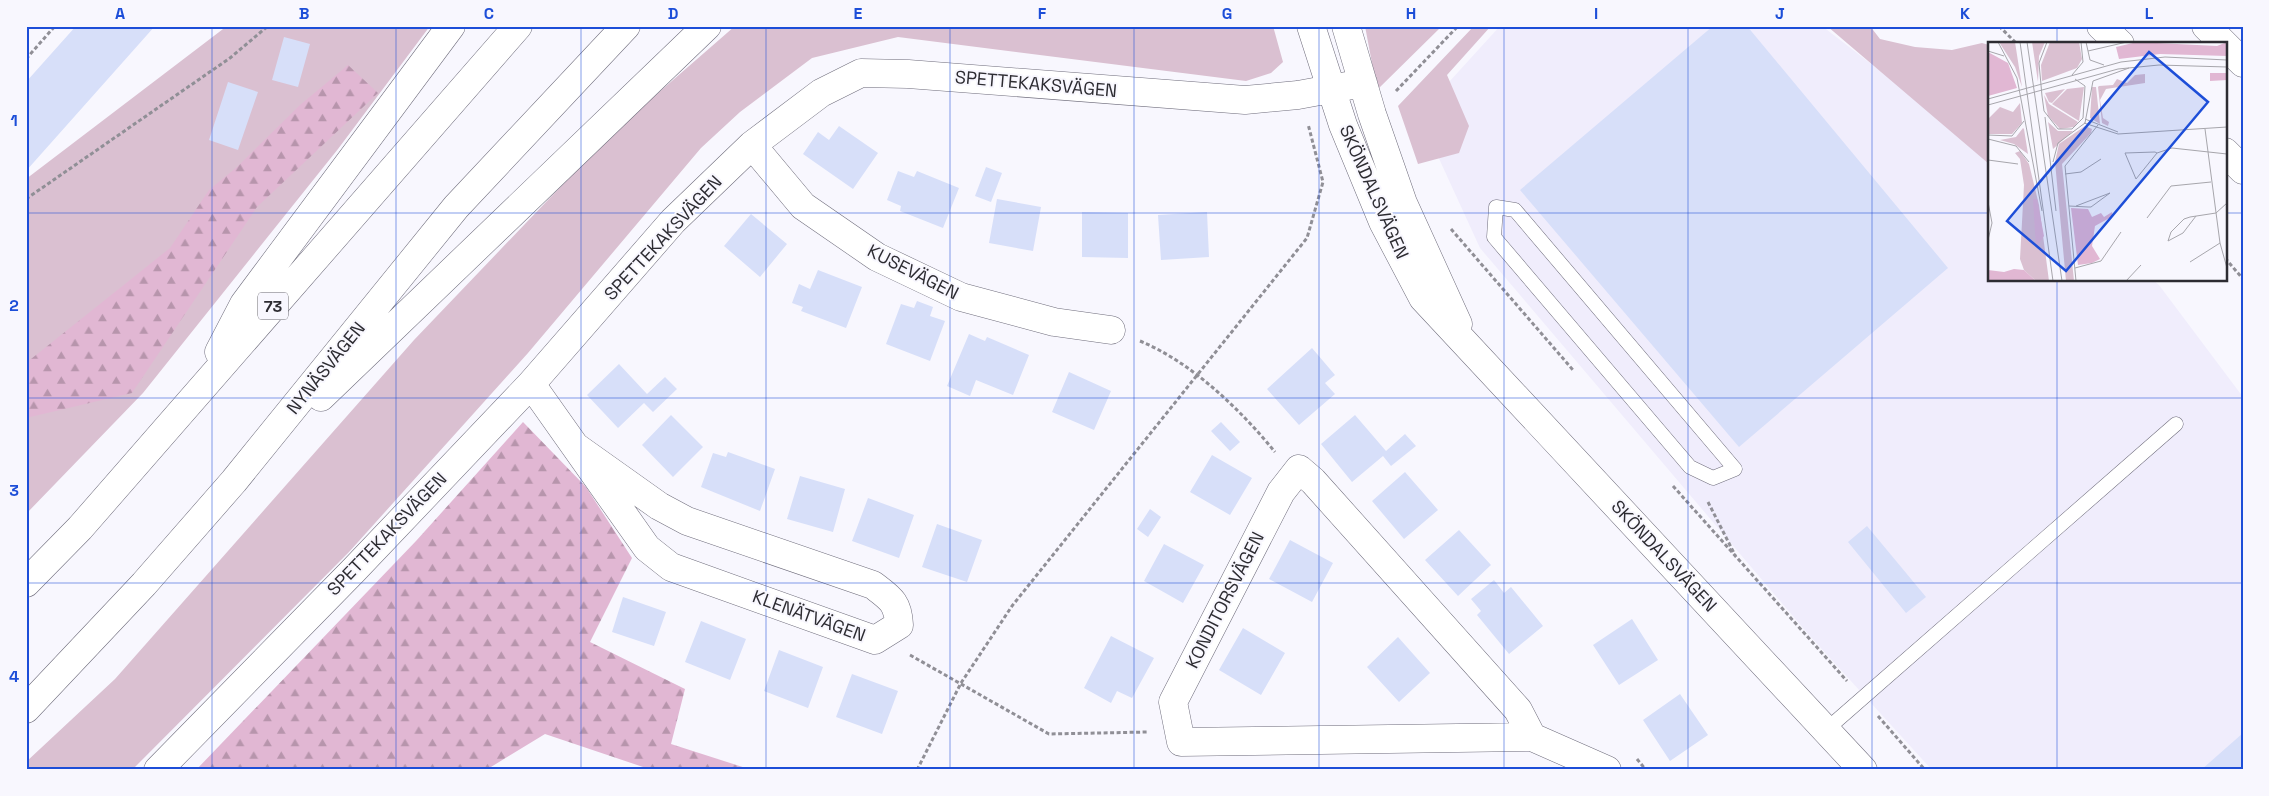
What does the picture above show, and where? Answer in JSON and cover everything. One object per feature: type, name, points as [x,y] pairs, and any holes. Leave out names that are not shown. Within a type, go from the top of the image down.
[{"type":"main road","points":[[199,391],[244,304],[451,26]]},
{"type":"main road","name":"73","points":[[26,584],[80,528],[518,26]]},
{"type":"main road","name":"NYNÄSVÄGEN","points":[[26,709],[144,584],[234,481],[456,207],[626,26]]},
{"type":"main road","points":[[234,481],[707,26]]},
{"type":"main road","name":"SKÖNDALSVÄGEN","points":[[1311,26],[1343,124],[1383,222],[1423,298],[1863,770]]},
{"type":"main road","name":"SKÖNDALSVÄGEN","points":[[1346,26],[1363,84],[1403,203],[1466,342]]},
{"type":"main road","points":[[2101,26],[2118,42]]},
{"type":"main road","points":[[2206,26],[2221,42]]},
{"type":"main road","points":[[2226,47],[2243,63]]},
{"type":"main road","name":"SPETTEKAKSVÄGEN","points":[[158,770],[346,578],[530,384],[673,221],[752,145],[821,93],[861,73],[908,74],[1245,100],[1298,95],[1363,84]]},
{"type":"main road","name":"KUSEVÄGEN","points":[[752,145],[803,206],[877,257],[961,297],[1054,322],[1111,330]]},
{"type":"main road","points":[[2226,153],[2243,170]]},
{"type":"main road","name":"KLENÄTVÄGEN","points":[[530,384],[648,548],[671,567],[875,640],[899,625],[898,609],[888,597],[872,585],[687,521],[659,506],[576,447]]},
{"type":"main road","points":[[1299,469],[1313,481],[1518,710],[1532,737]]},
{"type":"main road","name":"KONDITORSVÄGEN","points":[[1299,469],[1281,492],[1173,702],[1181,742],[1532,737],[1607,770]]},
{"type":"lane","points":[[1496,207],[1515,210],[1735,469],[1713,478],[1690,467],[1494,237],[1496,207]]},
{"type":"lane","points":[[1826,730],[2176,424]]},
{"type":"path","points":[[26,59],[55,26]]},
{"type":"path","points":[[26,199],[230,58],[268,26]]},
{"type":"path","points":[[1999,26],[2015,42]]},
{"type":"path","points":[[917,770],[961,683],[1012,606],[1307,238],[1324,182],[1298,95]]},
{"type":"path","points":[[2226,259],[2243,278]]},
{"type":"path","points":[[1111,330],[1146,344],[1198,375],[1264,439],[1277,455],[1299,469]]},
{"type":"path","points":[[1690,467],[1738,562]]},
{"type":"path","points":[[889,632],[911,655],[1049,734],[1136,734],[1178,727]]},
{"type":"shaded area","points":[[227,26],[430,26],[338,149],[143,393],[26,514],[26,179]]},
{"type":"shaded area","points":[[735,26],[1273,26],[1283,62],[1271,73],[1246,81],[898,37],[812,58],[740,112],[701,148],[528,353],[349,552],[132,770],[26,770],[26,762],[115,679],[414,340],[611,134]]},
{"type":"shaded area","points":[[1365,26],[1442,26],[1377,90]]},
{"type":"shaded area","points":[[1474,26],[1491,26],[1447,75],[1469,126],[1459,153],[1418,164],[1398,106]]},
{"type":"shaded area","points":[[1500,26],[1822,26],[1988,154],[1988,281],[2154,281],[2243,397],[2243,770],[1932,770],[1809,635],[1480,248],[1419,115]]},
{"type":"shaded area","points":[[1827,26],[1870,26],[1880,39],[1915,47],[1952,50],[1982,43],[1988,45],[1988,163]]},
{"type":"green space","points":[[348,65],[378,93],[257,207],[132,393],[26,418],[26,363],[170,248],[209,190],[237,167],[300,105]]},
{"type":"green space","points":[[523,422],[586,487],[632,558],[590,642],[685,689],[671,744],[752,770],[652,770],[545,734],[486,770],[196,770],[416,541]]},
{"type":"building","points":[[76,26],[155,26],[26,171],[26,82]]},
{"type":"building","points":[[1713,26],[1747,26],[1948,268],[1739,447],[1520,190]]},
{"type":"building","points":[[284,37],[310,44],[298,87],[272,80]]},
{"type":"building","points":[[228,82],[258,92],[238,150],[209,140]]},
{"type":"building","points":[[839,126],[878,153],[853,189],[803,154],[818,132],[829,140]]},
{"type":"building","points":[[986,167],[1002,173],[991,202],[975,196]]},
{"type":"building","points":[[898,171],[914,177],[917,171],[959,188],[943,228],[900,211],[901,206],[887,200]]},
{"type":"building","points":[[997,199],[1041,207],[1033,251],[989,243]]},
{"type":"building","points":[[1082,212],[1128,213],[1128,258],[1082,257]]},
{"type":"building","points":[[1207,212],[1209,257],[1161,260],[1158,215]]},
{"type":"building","points":[[751,214],[787,244],[760,277],[724,246]]},
{"type":"building","points":[[818,270],[862,287],[846,328],[801,311],[803,307],[792,303],[799,284],[810,289]]},
{"type":"building","points":[[917,301],[933,307],[930,316],[945,321],[930,361],[886,344],[901,304],[914,308]]},
{"type":"building","points":[[969,334],[985,341],[987,337],[1029,355],[1013,395],[976,380],[970,396],[947,386]]},
{"type":"building","points":[[1312,348],[1335,375],[1325,383],[1335,394],[1299,425],[1267,389]]},
{"type":"building","points":[[619,364],[647,394],[665,377],[677,389],[653,412],[644,403],[618,428],[587,395]]},
{"type":"building","points":[[1069,372],[1111,391],[1094,430],[1052,412]]},
{"type":"building","points":[[671,415],[703,447],[673,477],[642,445]]},
{"type":"building","points":[[1355,415],[1386,451],[1405,434],[1416,446],[1391,466],[1383,456],[1352,482],[1321,444]]},
{"type":"building","points":[[1221,422],[1240,442],[1230,451],[1211,431]]},
{"type":"building","points":[[728,452],[775,469],[760,511],[701,487],[713,453],[726,457]]},
{"type":"building","points":[[1212,455],[1252,478],[1230,515],[1190,492]]},
{"type":"building","points":[[1405,472],[1438,510],[1404,539],[1372,501]]},
{"type":"building","points":[[800,476],[845,489],[833,532],[787,519]]},
{"type":"building","points":[[868,498],[914,515],[899,558],[852,541]]},
{"type":"building","points":[[1150,509],[1161,517],[1148,537],[1137,529]]},
{"type":"building","points":[[937,524],[982,540],[967,582],[922,567]]},
{"type":"building","points":[[1867,526],[1926,597],[1906,613],[1848,542]]},
{"type":"building","points":[[1459,530],[1491,565],[1458,596],[1425,560]]},
{"type":"building","points":[[1290,540],[1333,563],[1312,602],[1269,579]]},
{"type":"building","points":[[1164,544],[1204,565],[1183,603],[1144,581]]},
{"type":"building","points":[[1494,580],[1504,593],[1511,587],[1543,626],[1509,654],[1477,615],[1481,611],[1471,599]]},
{"type":"building","points":[[623,597],[666,612],[654,646],[612,632]]},
{"type":"building","points":[[1632,619],[1658,660],[1619,685],[1593,645]]},
{"type":"building","points":[[701,621],[746,639],[730,680],[685,662]]},
{"type":"building","points":[[1243,628],[1285,653],[1261,695],[1219,670]]},
{"type":"building","points":[[1111,636],[1154,658],[1132,698],[1117,691],[1111,703],[1084,688]]},
{"type":"building","points":[[1398,637],[1430,673],[1399,702],[1367,667]]},
{"type":"building","points":[[779,650],[823,667],[808,708],[764,691]]},
{"type":"building","points":[[852,674],[898,691],[882,734],[836,717]]},
{"type":"building","points":[[1680,694],[1708,735],[1670,761],[1643,720]]},
{"type":"building","points":[[2243,733],[2243,770],[2201,770]]}]
